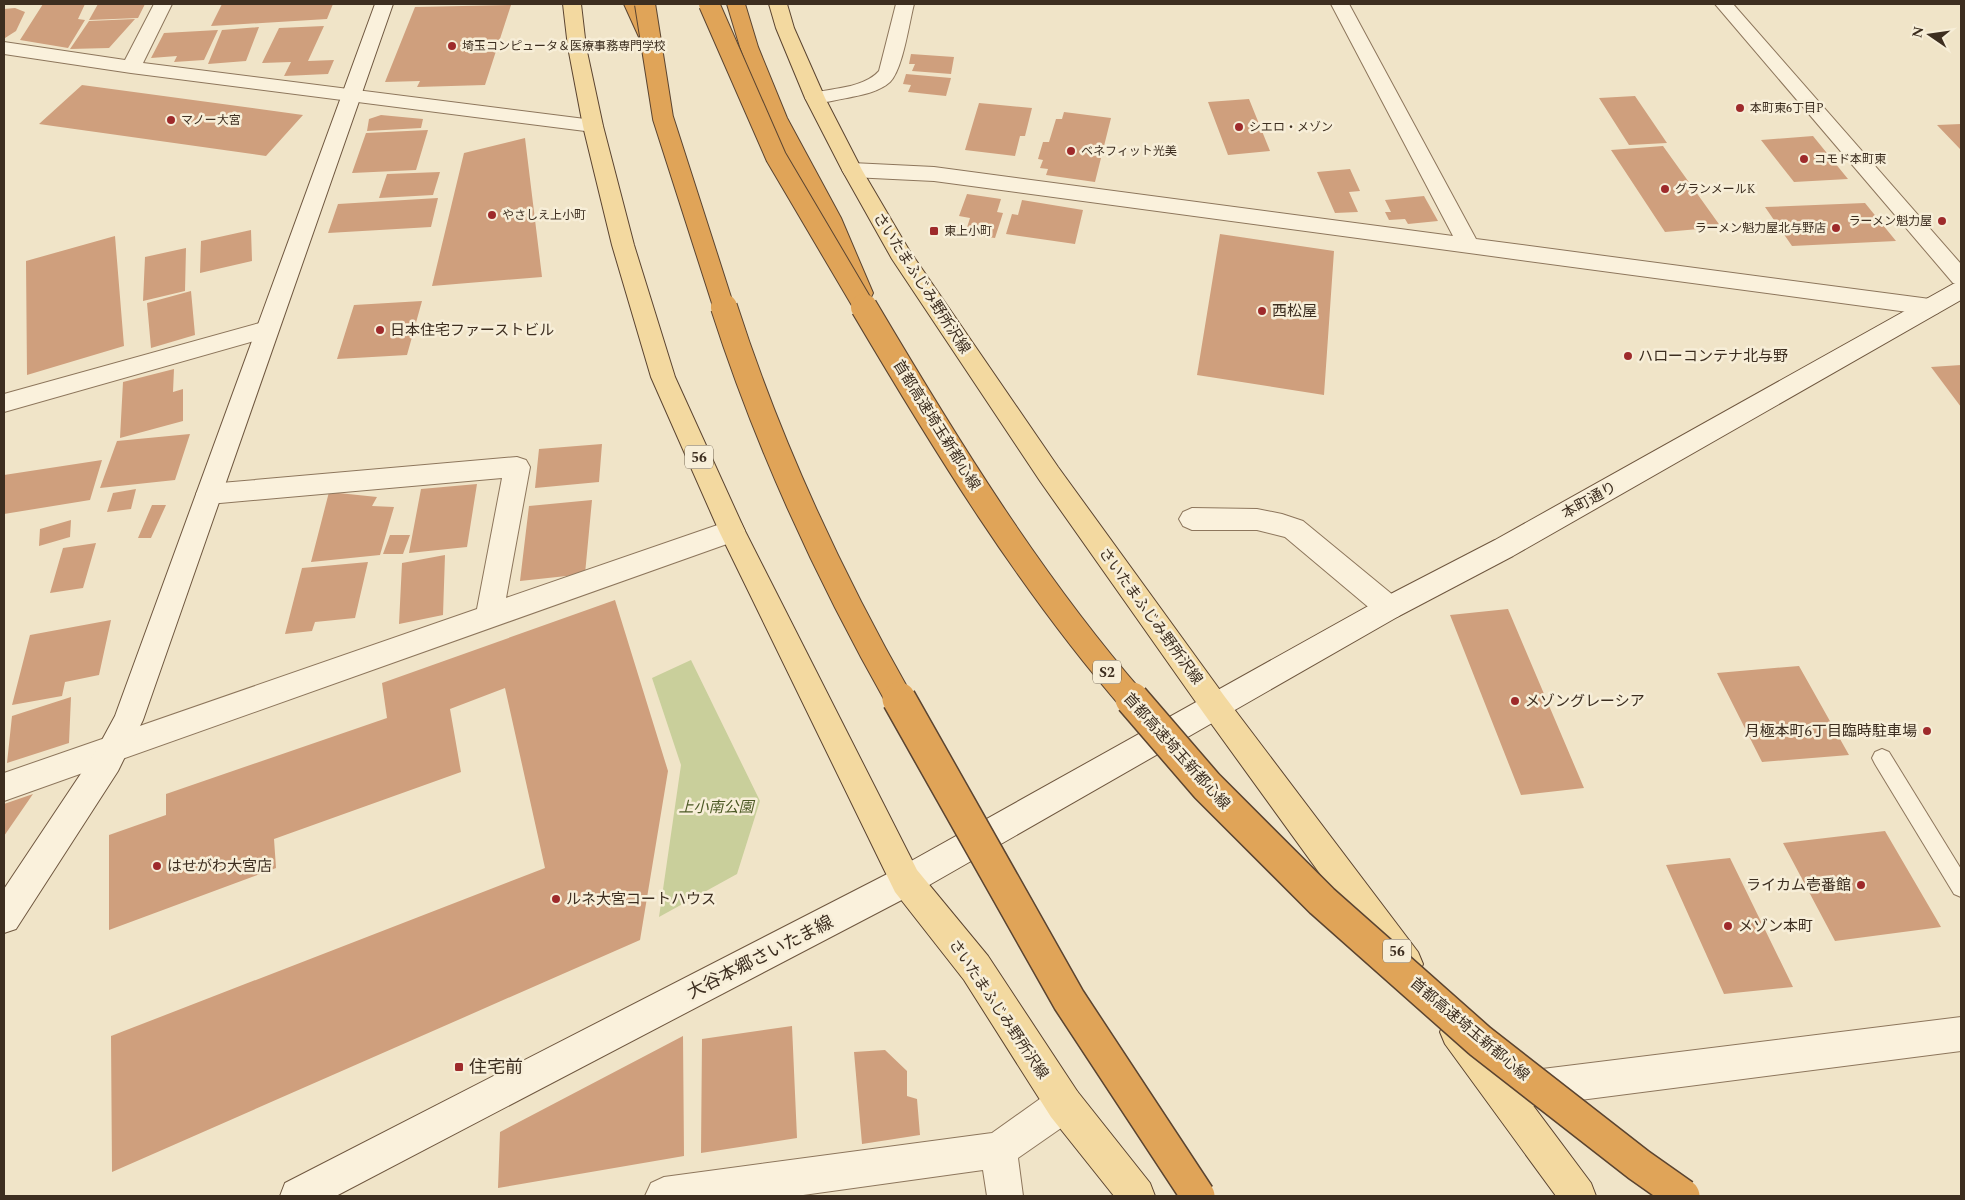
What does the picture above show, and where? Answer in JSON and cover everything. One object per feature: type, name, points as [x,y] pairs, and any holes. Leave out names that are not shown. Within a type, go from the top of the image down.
[{"type":"highway","points":[[633,4],[651,44]]},
{"type":"highway","points":[[645,4],[663,118],[744,369],[803,510],[864,637],[1069,1000],[1198,1196]]},
{"type":"highway","name":"首都高速埼玉新都心線","points":[[709,4],[776,157],[880,332],[1014,547],[1107,671],[1207,786],[1322,901],[1480,1041],[1639,1165],[1683,1196]]},
{"type":"highway","points":[[736,4],[749,46],[777,118],[830,218],[880,332]]},
{"type":"main road","name":"さいたまふじみ野所沢線","points":[[572,4],[577,47],[623,245],[663,377],[732,532],[906,881],[976,968],[1064,1104],[1137,1196]]},
{"type":"main road","name":"さいたまふじみ野所沢線","points":[[778,4],[785,28],[815,98],[852,170],[900,254],[1049,474],[1215,706],[1578,1196]]},
{"type":"street","points":[[131,67],[163,4]]},
{"type":"street","points":[[4,917],[114,748],[128,720],[384,4]]},
{"type":"street","points":[[815,98],[872,85],[885,78],[905,4]]},
{"type":"street","points":[[1340,4],[1469,246]]},
{"type":"street","points":[[1724,4],[1961,278]]},
{"type":"street","points":[[4,48],[131,67],[594,126]]},
{"type":"street","points":[[852,170],[934,174],[1930,307]]},
{"type":"street","name":"本町通り","points":[[1215,706],[1389,608],[1504,548],[1961,290]]},
{"type":"street","points":[[4,403],[267,329]]},
{"type":"street","points":[[210,494],[517,467],[489,617]]},
{"type":"street","points":[[1192,519],[1266,521],[1282,524],[1294,529],[1389,608]]},
{"type":"street","points":[[4,787],[732,532]]},
{"type":"street","name":"大谷本郷さいたま線","points":[[298,1196],[906,881],[1215,706]]},
{"type":"street","points":[[1502,1092],[1961,1034]]},
{"type":"street","points":[[664,1196],[702,1194],[999,1150],[1064,1104]]},
{"type":"street","points":[[999,1150],[1004,1196]]},
{"type":"lane","points":[[1882,758],[1961,887]]},
{"type":"green space","name":"上小南公園","points":[[691,660],[760,801],[737,874],[659,917],[681,765],[652,678]]},
{"type":"building","points":[[43,4],[85,4],[78,19],[85,20],[68,48],[20,40]]},
{"type":"building","points":[[98,4],[145,4],[138,18],[89,20]]},
{"type":"building","points":[[222,4],[333,4],[327,19],[211,26]]},
{"type":"building","points":[[511,5],[485,85],[417,87],[420,81],[385,82],[415,7]]},
{"type":"building","points":[[15,8],[25,12],[16,31],[4,38],[4,9]]},
{"type":"building","points":[[135,19],[109,48],[70,49],[89,21]]},
{"type":"building","points":[[324,26],[308,61],[334,60],[328,74],[284,76],[291,62],[262,63],[279,28]]},
{"type":"building","points":[[259,27],[246,61],[208,64],[222,30]]},
{"type":"building","points":[[218,30],[204,60],[174,62],[177,56],[151,58],[164,33]]},
{"type":"building","points":[[911,54],[954,57],[951,74],[912,71],[915,64],[909,64]]},
{"type":"building","points":[[906,74],[951,78],[946,96],[908,92],[911,85],[903,84]]},
{"type":"building","name":"マノー大宮","points":[[82,85],[303,115],[266,156],[39,124]]},
{"type":"building","points":[[1635,96],[1667,143],[1629,145],[1599,98]]},
{"type":"building","name":"シエロ・メゾン","points":[[1249,99],[1270,151],[1228,155],[1208,102]]},
{"type":"building","points":[[979,103],[1032,108],[1025,136],[1020,136],[1015,156],[965,150]]},
{"type":"building","name":"ベネフィット光美","points":[[1064,112],[1111,118],[1095,182],[1046,175],[1048,169],[1040,168],[1043,160],[1038,159],[1043,142],[1049,142],[1056,119],[1062,119]]},
{"type":"building","points":[[381,115],[423,119],[421,128],[367,131],[369,119]]},
{"type":"building","points":[[1961,124],[1961,149],[1960,149],[1937,125]]},
{"type":"building","points":[[428,130],[416,170],[352,173],[366,133]]},
{"type":"building","name":"コモド本町東","points":[[1813,136],[1848,179],[1794,182],[1761,140]]},
{"type":"building","name":"やさしえ上小町","points":[[525,138],[542,277],[432,286],[464,153]]},
{"type":"building","name":"グランメールK","points":[[1663,146],[1721,227],[1665,232],[1611,150]]},
{"type":"building","points":[[1350,169],[1360,191],[1349,192],[1358,212],[1335,213],[1317,172]]},
{"type":"building","points":[[440,172],[433,195],[379,198],[387,174]]},
{"type":"building","points":[[967,194],[1001,199],[997,212],[1003,213],[995,238],[965,234],[970,218],[959,216]]},
{"type":"building","points":[[1424,196],[1438,221],[1408,224],[1405,219],[1389,220],[1385,212],[1391,212],[1385,200]]},
{"type":"building","points":[[438,198],[431,227],[328,233],[338,204]]},
{"type":"building","points":[[1022,200],[1083,210],[1075,244],[1006,234],[1012,214],[1018,215]]},
{"type":"building","points":[[1865,203],[1896,241],[1792,246],[1765,207]]},
{"type":"building","points":[[251,230],[252,261],[200,273],[201,241]]},
{"type":"building","points":[[1220,234],[1334,251],[1324,395],[1197,375]]},
{"type":"building","points":[[115,236],[124,346],[27,375],[26,261]]},
{"type":"building","points":[[186,248],[185,291],[143,301],[145,257]]},
{"type":"building","points":[[191,291],[195,335],[151,348],[147,303]]},
{"type":"building","name":"日本住宅ファーストビル","points":[[422,301],[407,355],[337,359],[354,305]]},
{"type":"building","points":[[1961,365],[1961,407],[1931,367]]},
{"type":"building","points":[[174,369],[173,392],[183,389],[183,421],[120,438],[123,382]]},
{"type":"building","points":[[190,434],[175,480],[100,488],[117,441]]},
{"type":"building","points":[[602,444],[599,482],[535,488],[539,449]]},
{"type":"building","points":[[102,460],[90,500],[4,514],[4,475]]},
{"type":"building","points":[[477,484],[467,547],[409,553],[421,489]]},
{"type":"building","points":[[136,489],[131,509],[107,512],[113,493]]},
{"type":"building","points":[[329,492],[377,497],[372,506],[394,507],[380,555],[311,562]]},
{"type":"building","points":[[592,500],[585,574],[520,581],[529,506]]},
{"type":"building","points":[[152,505],[166,505],[151,538],[138,538]]},
{"type":"building","points":[[71,520],[70,537],[39,546],[40,529]]},
{"type":"building","points":[[390,535],[410,535],[403,554],[383,554]]},
{"type":"building","points":[[96,543],[83,588],[50,593],[63,548]]},
{"type":"building","points":[[445,555],[443,615],[399,624],[402,563]]},
{"type":"building","points":[[368,562],[355,618],[315,622],[312,631],[285,634],[302,568]]},
{"type":"building","name":"ルネ大宮コートハウス","points":[[615,600],[668,771],[640,940],[112,1172],[111,1036],[545,868],[505,688],[450,709],[461,772],[274,839],[276,868],[109,930],[109,835],[166,815],[166,794],[387,718],[382,683]]},
{"type":"building","name":"メゾングレーシア","points":[[1508,609],[1584,788],[1521,795],[1450,615]]},
{"type":"building","points":[[111,620],[99,675],[65,682],[62,696],[12,705],[30,635]]},
{"type":"building","points":[[1799,666],[1849,755],[1762,762],[1717,673]]},
{"type":"building","points":[[71,697],[69,743],[7,763],[12,716]]},
{"type":"building","points":[[33,794],[4,836],[4,804]]},
{"type":"building","name":"ライカム壱番館","points":[[1885,831],[1941,927],[1835,941],[1783,843]]},
{"type":"building","name":"メゾン本町","points":[[1730,858],[1793,987],[1724,994],[1666,865]]},
{"type":"building","points":[[792,1026],[797,1138],[701,1153],[702,1039]]},
{"type":"building","points":[[683,1036],[684,1156],[498,1188],[500,1132]]},
{"type":"building","points":[[885,1050],[907,1071],[907,1096],[917,1099],[920,1135],[862,1144],[854,1052]]},
{"type":"place","name":"埼玉コンピュータ＆医療事務専門学校","points":[[452,46]]},
{"type":"place","name":"本町東6丁目P","points":[[1740,108]]},
{"type":"place","name":"マノー大宮","points":[[171,120]]},
{"type":"place","name":"シエロ・メゾン","points":[[1239,127]]},
{"type":"place","name":"ベネフィット光美","points":[[1071,151]]},
{"type":"place","name":"コモド本町東","points":[[1804,159]]},
{"type":"place","name":"グランメールK","points":[[1665,189]]},
{"type":"place","name":"やさしえ上小町","points":[[492,215]]},
{"type":"place","name":"ラーメン魁力屋","points":[[1942,221]]},
{"type":"place","name":"ラーメン魁力屋北与野店","points":[[1836,228]]},
{"type":"place","name":"東上小町","points":[[934,231]]},
{"type":"place","name":"西松屋","points":[[1262,311]]},
{"type":"place","name":"日本住宅ファーストビル","points":[[380,330]]},
{"type":"place","name":"ハローコンテナ北与野","points":[[1628,356]]},
{"type":"place","name":"メゾングレーシア","points":[[1515,701]]},
{"type":"place","name":"月極本町6丁目臨時駐車場","points":[[1927,731]]},
{"type":"place","name":"はせがわ大宮店","points":[[157,866]]},
{"type":"place","name":"ライカム壱番館","points":[[1861,885]]},
{"type":"place","name":"ルネ大宮コートハウス","points":[[556,899]]},
{"type":"place","name":"メゾン本町","points":[[1728,926]]},
{"type":"place","name":"住宅前","points":[[459,1067]]}]
